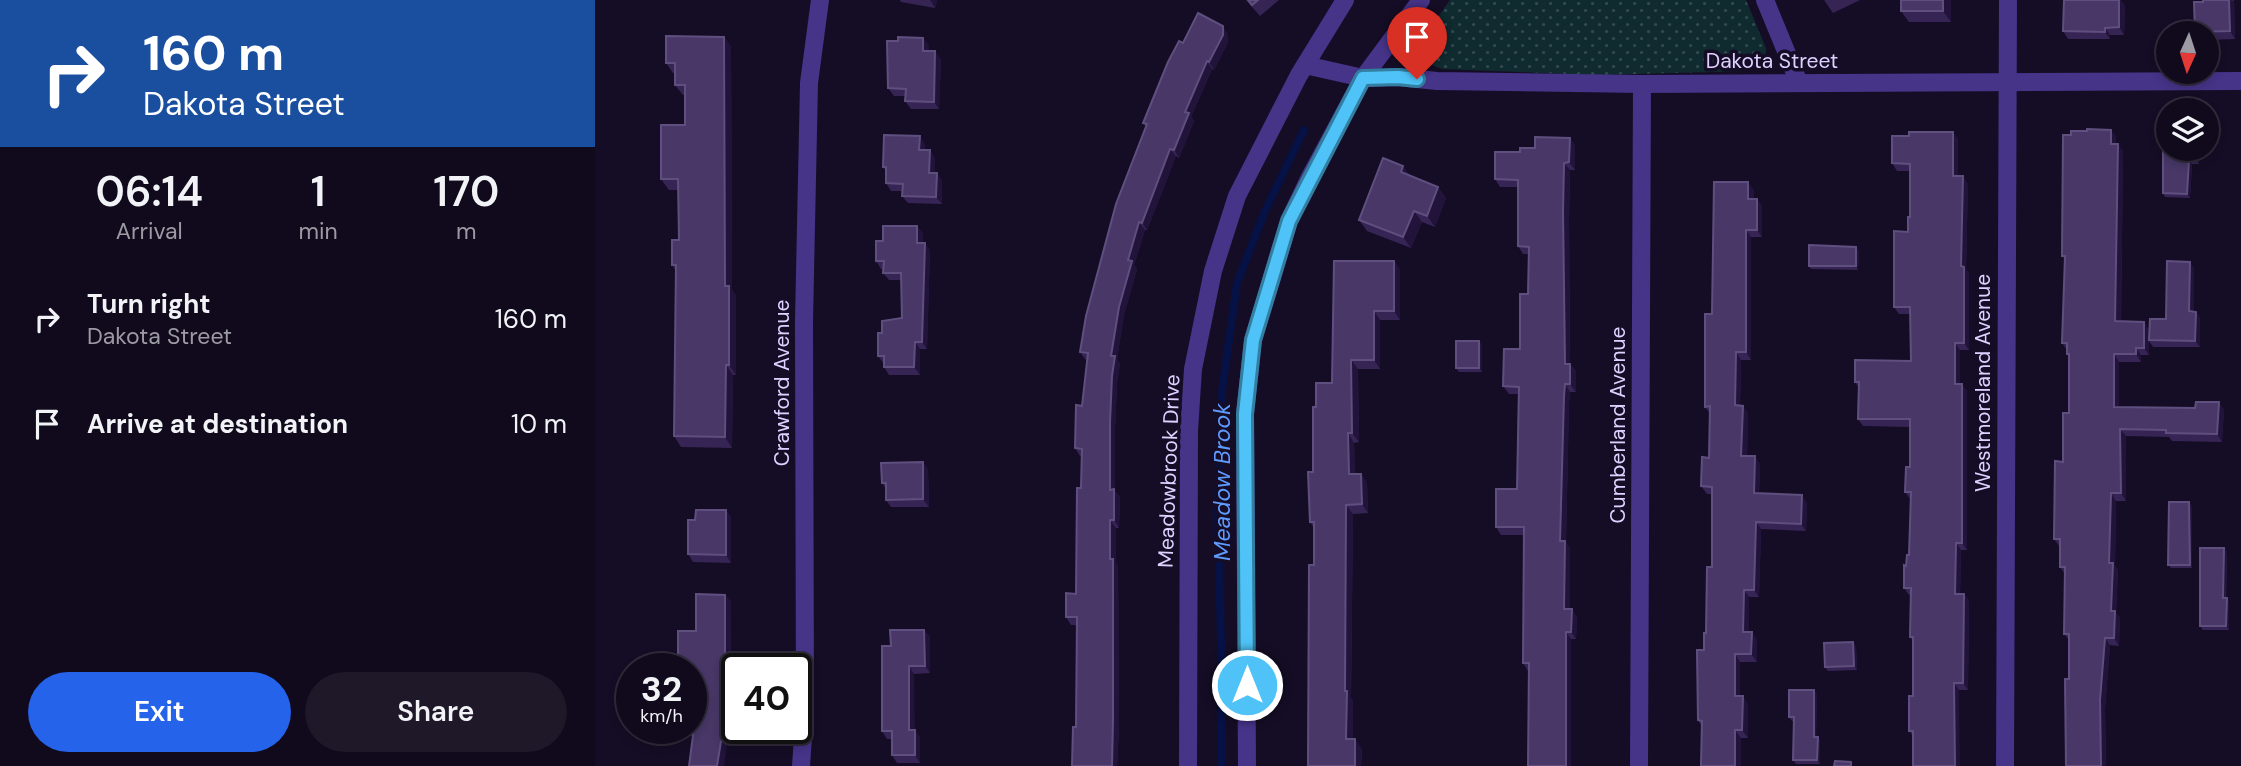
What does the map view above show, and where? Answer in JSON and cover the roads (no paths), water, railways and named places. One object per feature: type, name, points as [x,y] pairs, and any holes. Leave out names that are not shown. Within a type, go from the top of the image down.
[{"type":"street","name":"Crawford Avenue","points":[[801,766],[805,708],[804,321],[809,83],[820,0]]},
{"type":"street","name":"Meadowbrook Drive","points":[[1188,766],[1189,431],[1193,369],[1213,271],[1237,196],[1305,65],[1345,0]]},
{"type":"street","points":[[1765,0],[1799,83]]},
{"type":"street","name":"Westmoreland Avenue","points":[[2005,766],[2008,0]]},
{"type":"street","points":[[1247,766],[1245,414],[1253,340],[1289,221],[1363,78],[1412,4]]},
{"type":"street","name":"Dakota Street","points":[[1305,65],[1363,78],[1642,85],[2241,81]]},
{"type":"street","name":"Cumberland Avenue","points":[[1639,766],[1642,85]]},
{"type":"waterway","name":"Meadow Brook","points":[[1221,766],[1218,510],[1222,391],[1237,283],[1265,211],[1304,130]]}]
